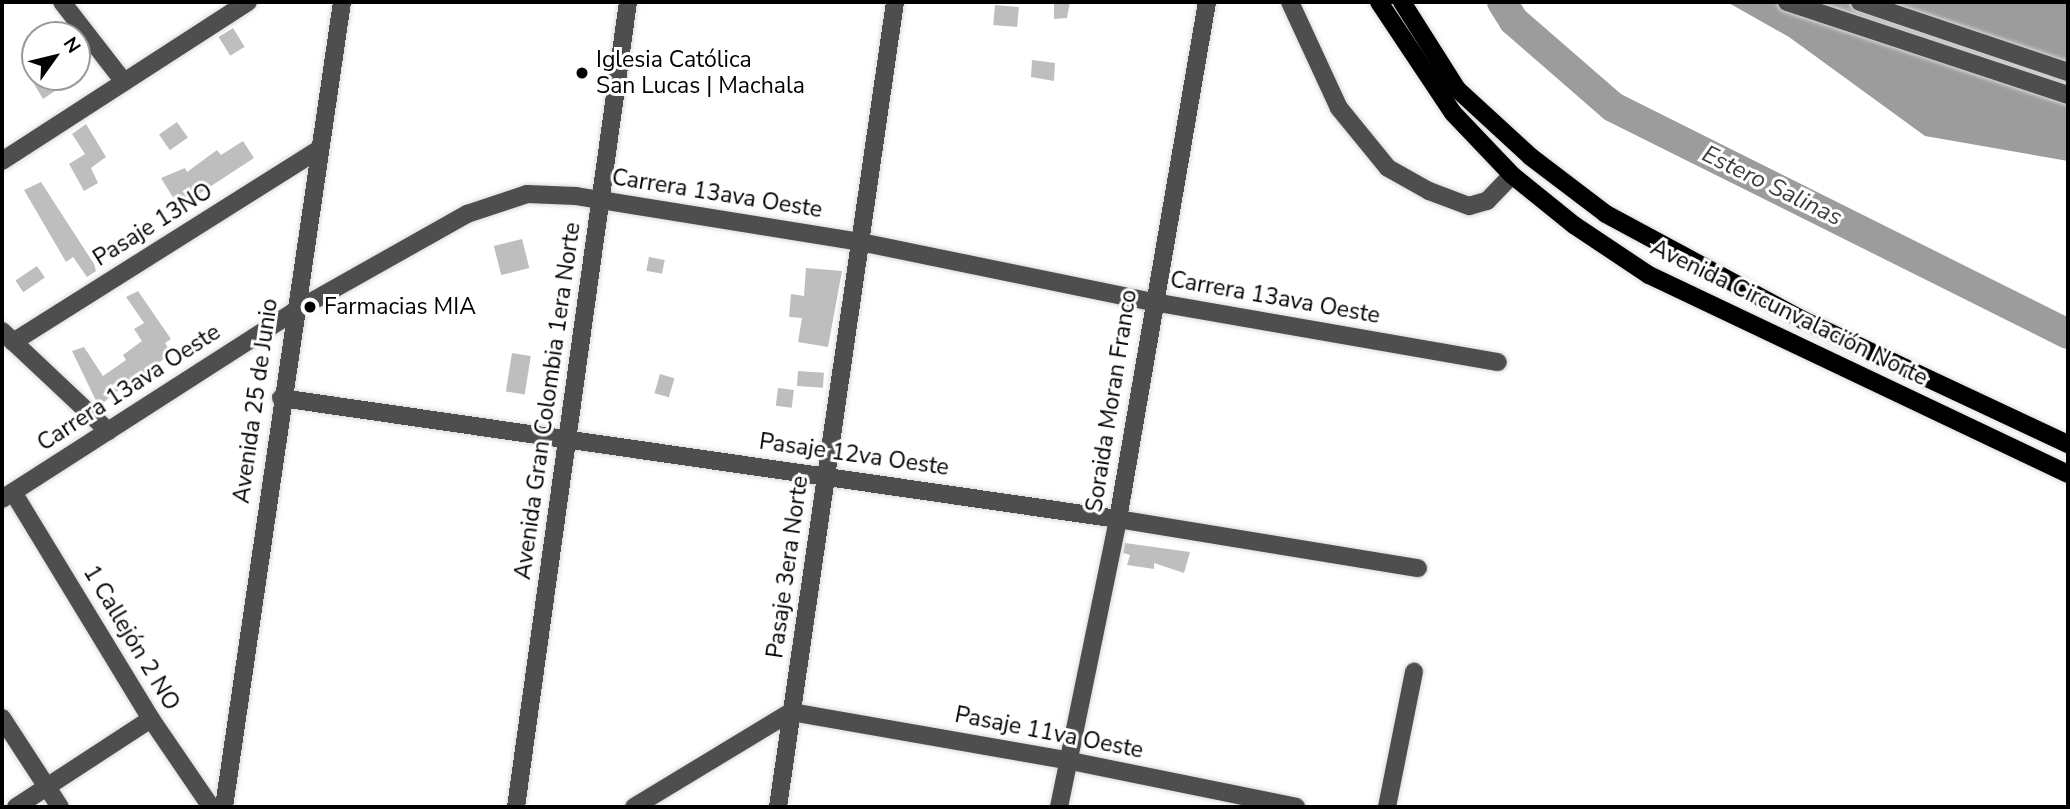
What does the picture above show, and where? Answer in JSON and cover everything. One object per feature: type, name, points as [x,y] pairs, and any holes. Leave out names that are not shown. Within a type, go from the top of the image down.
[{"type":"main road","name":"Avenida Circunvalación Norte","points":[[1379,2],[1453,113],[1512,175],[1594,238],[1648,275],[2068,474]]},
{"type":"main road","name":"Avenida Circunvalación Norte","points":[[1402,2],[1457,89],[1531,157],[1606,214],[1804,320],[2068,444]]},
{"type":"main road","points":[[1594,238],[1606,214]]},
{"type":"street","points":[[62,2],[124,82]]},
{"type":"street","points":[[2,161],[248,2]]},
{"type":"street","name":"Avenida 25 de Junio","points":[[224,807],[293,312],[342,2]]},
{"type":"street","name":"Avenida Gran Colombia 1era Norte","points":[[516,807],[628,2]]},
{"type":"street","name":"Pasaje 3era Norte","points":[[778,807],[895,2]]},
{"type":"street","name":"Soraida Moran Franco","points":[[1059,807],[1066,760],[1118,519],[1153,302],[1207,2]]},
{"type":"street","points":[[1290,2],[1339,108],[1388,168],[1429,191],[1469,206],[1487,201],[1512,175]]},
{"type":"street","points":[[1787,2],[2068,95]]},
{"type":"street","points":[[1860,2],[2068,72]]},
{"type":"street","name":"Pasaje 13NO","points":[[7,337],[319,149]]},
{"type":"street","name":"Carrera 13ava Oeste","points":[[7,496],[293,312],[467,214],[527,194],[600,200],[860,242],[1153,302],[1498,362]]},
{"type":"street","points":[[7,337],[108,431]]},
{"type":"street","name":"Pasaje 12va Oeste","points":[[281,398],[1118,519],[1418,568]]},
{"type":"street","name":"1 Callejón 2 NO","points":[[7,496],[211,807]]},
{"type":"street","points":[[1387,807],[1414,672]]},
{"type":"street","points":[[634,807],[791,712]]},
{"type":"street","name":"Pasaje 11va Oeste","points":[[791,712],[1066,760],[1296,807]]},
{"type":"street","points":[[2,718],[60,807]]},
{"type":"street","points":[[16,807],[151,719]]},
{"type":"shaded area","points":[[1727,2],[2068,2],[2068,161],[1925,136],[1789,37]]},
{"type":"building","points":[[1054,2],[1070,2],[1067,18],[1054,19]]},
{"type":"building","points":[[995,5],[1019,7],[1017,27],[993,25]]},
{"type":"building","points":[[233,28],[245,47],[230,56],[219,37]]},
{"type":"building","points":[[1032,60],[1055,63],[1054,81],[1031,77]]},
{"type":"building","points":[[38,91],[55,91],[43,99]]},
{"type":"building","points":[[177,122],[188,138],[170,150],[159,135]]},
{"type":"building","points":[[86,124],[106,157],[91,168],[98,183],[84,191],[69,164],[85,154],[72,134]]},
{"type":"building","points":[[243,141],[254,158],[179,207],[161,178],[185,168],[187,172],[217,150],[221,155]]},
{"type":"building","points":[[41,182],[94,264],[96,271],[87,277],[73,257],[66,262],[24,190]]},
{"type":"building","points":[[522,239],[529,268],[501,275],[494,246]]},
{"type":"building","points":[[649,257],[665,260],[662,274],[646,271]]},
{"type":"building","points":[[37,266],[45,278],[23,292],[15,281]]},
{"type":"building","points":[[806,268],[842,271],[828,347],[798,342],[802,318],[789,317],[791,294],[804,296]]},
{"type":"building","points":[[138,291],[171,339],[165,343],[172,354],[153,366],[156,371],[114,393],[99,407],[72,351],[84,347],[103,376],[126,360],[123,355],[142,341],[134,329],[144,323],[126,297]]},
{"type":"building","points":[[512,353],[531,356],[525,394],[506,392]]},
{"type":"building","points":[[798,371],[824,373],[823,388],[797,386]]},
{"type":"building","points":[[660,374],[674,378],[669,397],[654,393]]},
{"type":"building","points":[[778,388],[794,390],[792,408],[776,406]]},
{"type":"building","points":[[1125,543],[1190,552],[1184,573],[1154,563],[1154,569],[1127,565],[1130,555],[1123,553]]},
{"type":"waterway","name":"Estero Salinas","points":[[1502,2],[1514,21],[1613,107],[2068,334]]},
{"type":"place","name":"Iglesia Católica San Lucas | Machala","points":[[582,73]]},
{"type":"place","name":"Farmacias MIA","points":[[310,307]]}]
